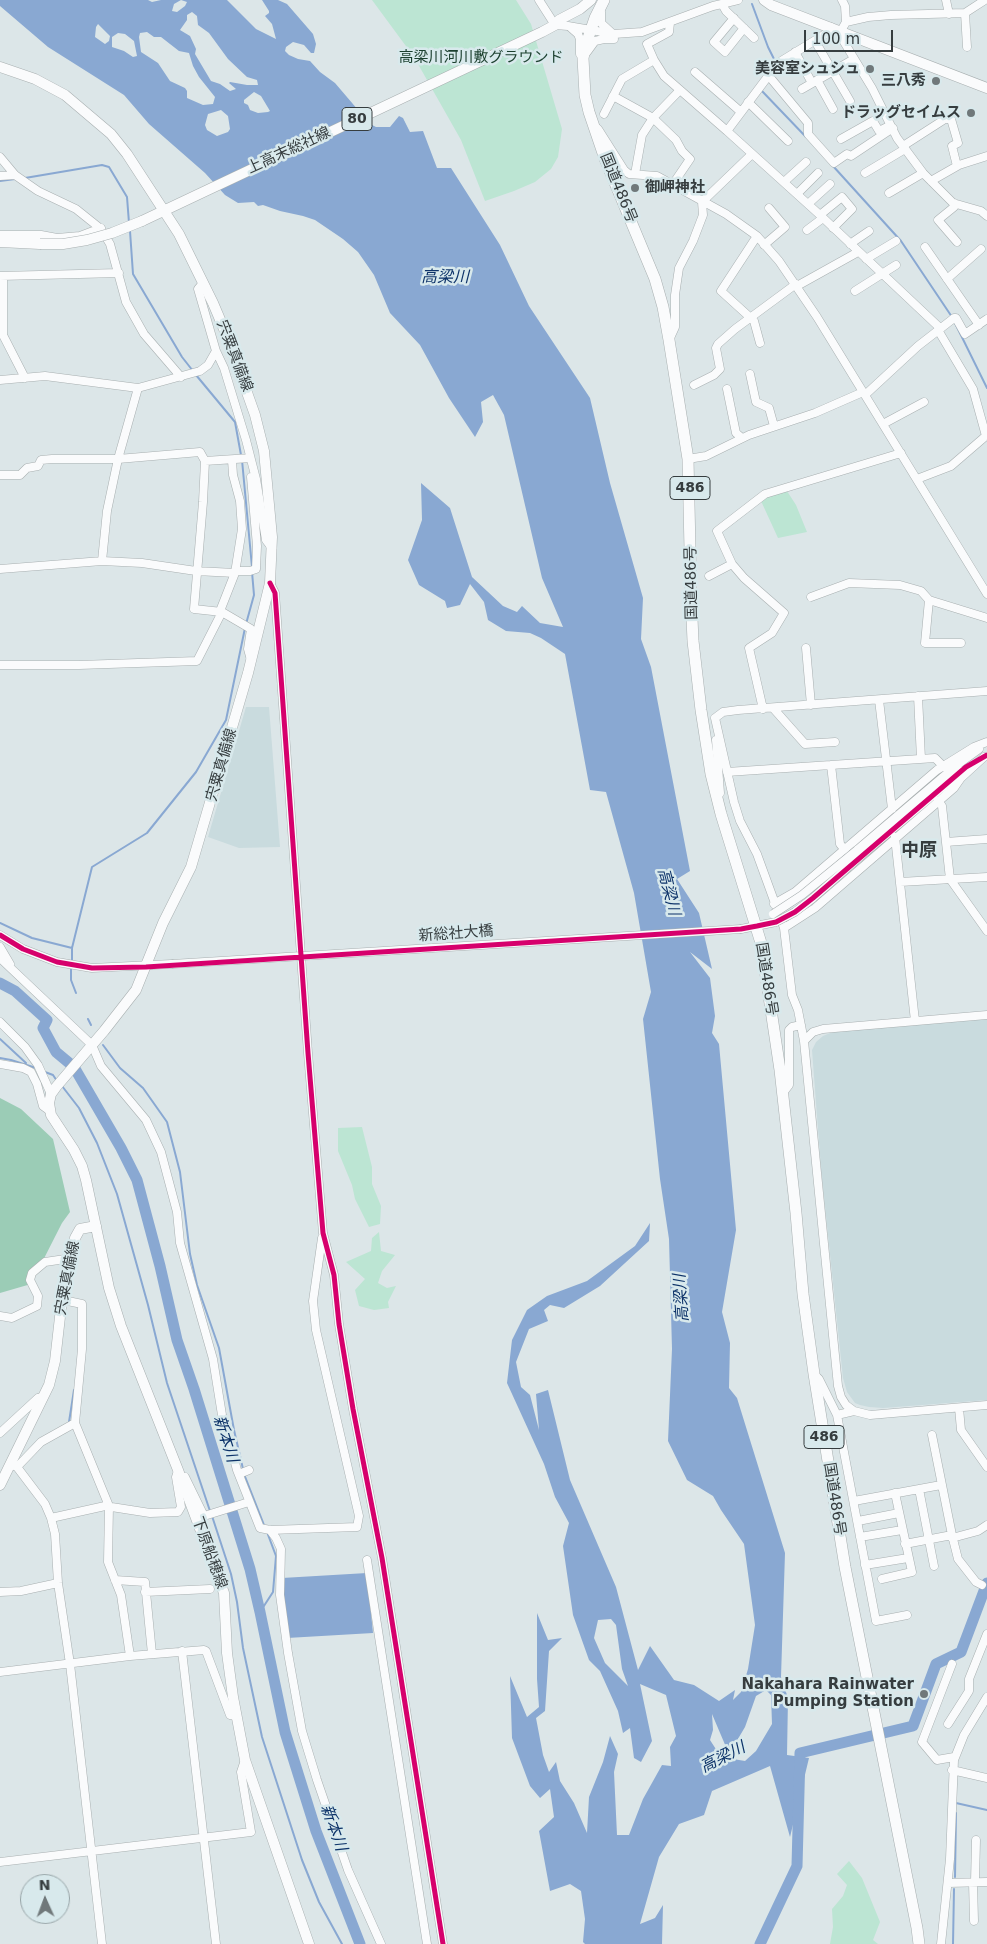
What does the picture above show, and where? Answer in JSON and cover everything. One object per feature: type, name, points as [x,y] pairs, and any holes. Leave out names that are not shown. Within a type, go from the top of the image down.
[{"type":"highway","name":"国道486号","points":[[604,0],[590,30],[583,58],[586,103],[594,128],[655,279],[663,307],[669,340],[688,459],[694,646],[707,746],[721,814],[757,926],[763,956],[782,1094],[803,1294],[814,1374],[845,1567],[916,1918],[919,1944]]},
{"type":"main road","name":"上高末総社線","points":[[0,242],[40,244],[87,240],[112,233],[542,32],[580,9],[591,0]]},
{"type":"main road","points":[[764,0],[771,5],[831,27],[844,27],[987,88]]},
{"type":"main road","name":"宍粟真備線","points":[[0,67],[53,88],[82,108],[111,134],[168,208],[227,336],[256,415],[264,451],[272,548],[270,583],[251,660],[191,867],[163,923],[146,967],[132,996],[54,1090]]},
{"type":"main road","points":[[50,1111],[54,1090]]},
{"type":"main road","name":"宍粟真備線","points":[[0,1486],[14,1466],[49,1384],[55,1361],[63,1300],[75,1238],[80,1229],[96,1226],[82,1166],[50,1111]]},
{"type":"main road","name":"下原船穂線","points":[[96,1226],[109,1288],[120,1326],[178,1470],[224,1592],[227,1653],[236,1716],[246,1760],[309,1944]]},
{"type":"street","points":[[539,0],[555,25],[614,34],[642,32],[738,0]]},
{"type":"street","points":[[604,0],[600,20],[604,27],[614,34]]},
{"type":"street","points":[[842,0],[845,6],[844,27],[841,37],[904,147],[923,173],[954,203],[981,211],[987,216]]},
{"type":"street","points":[[946,0],[949,14]]},
{"type":"street","points":[[844,27],[876,16],[965,13],[985,0]]},
{"type":"street","points":[[722,4],[726,11],[754,38]]},
{"type":"street","points":[[965,13],[967,47]]},
{"type":"street","points":[[734,18],[714,42],[724,52],[744,28]]},
{"type":"street","points":[[670,23],[669,32],[647,44],[664,76],[808,204],[939,329],[973,389],[987,436],[951,466],[917,479]]},
{"type":"street","points":[[568,26],[575,30],[580,39],[579,65],[583,72]]},
{"type":"street","points":[[727,131],[778,63],[828,33],[831,27]]},
{"type":"street","points":[[583,58],[595,41],[622,39],[632,34]]},
{"type":"street","points":[[815,41],[850,101]]},
{"type":"street","points":[[795,52],[834,110]]},
{"type":"street","points":[[802,89],[854,59]]},
{"type":"street","points":[[604,114],[622,79],[654,60]]},
{"type":"street","points":[[695,72],[741,112]]},
{"type":"street","points":[[768,75],[808,123],[808,134],[834,163],[847,154],[851,156],[892,126]]},
{"type":"street","points":[[635,174],[642,135],[653,118],[680,90]]},
{"type":"street","points":[[613,96],[653,118],[676,140],[682,151],[690,159],[673,184]]},
{"type":"street","points":[[748,102],[788,141]]},
{"type":"street","points":[[865,172],[945,119],[951,119],[958,144],[952,146],[957,166]]},
{"type":"street","points":[[840,139],[873,120],[879,131],[892,126]]},
{"type":"street","points":[[594,128],[599,129],[624,170],[629,174],[657,176],[726,214],[756,236],[779,260],[864,393],[987,594]]},
{"type":"street","points":[[702,202],[752,154]]},
{"type":"street","points":[[931,181],[957,166],[987,156]]},
{"type":"street","points":[[0,157],[15,176],[38,191],[76,209],[101,228],[110,244],[126,302],[140,326],[181,376]]},
{"type":"street","points":[[784,182],[806,162]]},
{"type":"street","points":[[889,194],[923,173]]},
{"type":"street","points":[[797,194],[818,174]]},
{"type":"street","points":[[0,176],[15,176]]},
{"type":"street","points":[[808,204],[830,184]]},
{"type":"street","points":[[807,230],[842,197],[852,209],[833,228]]},
{"type":"street","points":[[669,340],[675,327],[675,296],[679,268],[703,214],[702,202]]},
{"type":"street","points":[[954,203],[954,207],[938,220],[957,242]]},
{"type":"street","points":[[764,245],[785,228],[769,208]]},
{"type":"street","points":[[0,235],[41,235],[57,238],[80,236],[101,228]]},
{"type":"street","points":[[850,244],[869,231]]},
{"type":"street","points":[[756,236],[722,291],[754,321],[760,343]]},
{"type":"street","points":[[866,259],[896,241]]},
{"type":"street","points":[[925,246],[979,325]]},
{"type":"street","points":[[947,279],[982,249]]},
{"type":"street","points":[[694,385],[714,375],[720,368],[716,346],[750,318],[796,285],[858,252]]},
{"type":"street","points":[[855,291],[896,265]]},
{"type":"street","points":[[25,378],[3,335],[1,276],[119,273]]},
{"type":"street","points":[[0,569],[102,561],[142,563],[196,571],[236,572],[256,569],[257,546],[232,392],[216,351],[198,289],[203,283]]},
{"type":"street","points":[[688,459],[706,456],[742,438],[815,413],[864,393],[953,319],[956,318],[965,334],[987,319]]},
{"type":"street","points":[[0,380],[45,376],[138,388],[200,371],[208,365],[216,351]]},
{"type":"street","points":[[750,374],[756,402],[769,408],[774,426]]},
{"type":"street","points":[[102,561],[108,511],[118,459],[138,388]]},
{"type":"street","points":[[727,389],[736,433],[742,438]]},
{"type":"street","points":[[883,424],[924,402]]},
{"type":"street","points":[[0,474],[20,475],[25,469],[38,466],[43,460],[118,459],[200,452],[205,461],[204,502],[196,571],[194,609],[221,612],[246,625],[252,632],[248,649],[251,660]]},
{"type":"street","points":[[763,709],[750,648],[772,633],[784,613],[744,578],[732,564],[717,531],[765,494],[901,453]]},
{"type":"street","points":[[242,459],[256,479],[266,540],[272,548]]},
{"type":"street","points":[[205,461],[242,459]]},
{"type":"street","points":[[0,665],[80,665],[197,661],[221,612],[236,572],[242,529],[240,501],[233,475],[242,459]]},
{"type":"street","points":[[709,576],[732,564]]},
{"type":"street","points":[[270,583],[275,593],[323,1233],[334,1275],[339,1324],[352,1409],[382,1558],[443,1944]]},
{"type":"street","points":[[811,597],[843,584],[859,583],[907,587],[921,590],[929,600],[987,618]]},
{"type":"street","points":[[929,600],[925,642],[961,643]]},
{"type":"street","points":[[806,648],[811,705]]},
{"type":"street","points":[[715,718],[723,712],[987,691]]},
{"type":"street","points":[[918,696],[921,759]]},
{"type":"street","points":[[879,700],[892,809]]},
{"type":"street","points":[[773,708],[805,744],[835,742]]},
{"type":"street","points":[[715,718],[721,814]]},
{"type":"street","points":[[715,718],[740,821],[757,854],[784,928],[792,995],[798,1010],[804,1041],[838,1386],[841,1397],[846,1405],[854,1411],[870,1415],[987,1406]]},
{"type":"street","points":[[774,904],[795,892],[937,770],[974,747],[987,743]]},
{"type":"street","points":[[860,853],[957,765],[987,743]]},
{"type":"street","points":[[757,926],[860,853],[966,767],[985,756]]},
{"type":"street","points":[[784,928],[815,908],[954,788],[961,778],[985,756]]},
{"type":"street","points":[[727,772],[934,758],[944,767]]},
{"type":"street","points":[[831,765],[840,844],[845,850]]},
{"type":"street","points":[[938,801],[942,806],[950,879],[987,931]]},
{"type":"street","points":[[895,837],[915,1021]]},
{"type":"street","points":[[946,842],[987,839]]},
{"type":"street","name":"新総社大橋","points":[[0,935],[24,949],[58,962],[92,968],[146,967],[741,929],[776,922],[795,912],[813,898],[860,853]]},
{"type":"street","points":[[900,882],[987,877]]},
{"type":"street","points":[[0,947],[16,973]]},
{"type":"street","points":[[0,958],[90,1047],[101,1066],[146,1120],[161,1152],[177,1212],[180,1243],[210,1351],[222,1415],[244,1472],[249,1502],[260,1528],[270,1530],[358,1527],[359,1516],[316,1330],[313,1301],[323,1233]]},
{"type":"street","points":[[804,1041],[813,1032],[823,1029],[987,1015]]},
{"type":"street","points":[[0,1022],[25,1046],[54,1090]]},
{"type":"street","points":[[782,1094],[789,1085],[789,1030],[792,1027],[801,1025]]},
{"type":"street","points":[[0,1064],[23,1068],[31,1072],[37,1084],[43,1106],[50,1111]]},
{"type":"street","points":[[0,1316],[12,1318],[37,1306],[38,1296],[30,1280],[32,1273],[45,1262],[72,1258]]},
{"type":"street","points":[[63,1300],[82,1304],[82,1350],[75,1423],[109,1506],[107,1555],[121,1594],[130,1656]]},
{"type":"street","points":[[814,1374],[819,1379],[837,1415],[876,1621],[907,1615]]},
{"type":"street","points":[[0,1433],[38,1398],[43,1397]]},
{"type":"street","points":[[959,1408],[961,1430],[987,1467]]},
{"type":"street","points":[[837,1415],[854,1411]]},
{"type":"street","points":[[75,1423],[41,1442],[14,1466],[45,1504],[52,1518],[55,1534],[58,1583],[70,1664],[102,1944]]},
{"type":"street","points":[[932,1435],[958,1559],[976,1582],[982,1585]]},
{"type":"street","points":[[52,1518],[98,1506],[150,1513],[178,1512],[181,1507],[176,1477],[178,1470],[182,1471],[204,1516],[249,1502]]},
{"type":"street","points":[[854,1501],[941,1485]]},
{"type":"street","points":[[919,1489],[934,1566]]},
{"type":"street","points":[[882,1579],[912,1572],[894,1493]]},
{"type":"street","points":[[858,1521],[899,1513]]},
{"type":"street","points":[[905,1544],[978,1531],[987,1525]]},
{"type":"street","points":[[270,1530],[281,1549],[280,1595],[302,1731],[348,1870],[381,1944]]},
{"type":"street","points":[[860,1537],[902,1530]]},
{"type":"street","points":[[865,1565],[908,1558]]},
{"type":"street","points":[[367,1560],[427,1944]]},
{"type":"street","points":[[115,1580],[145,1582],[152,1654]]},
{"type":"street","points":[[0,1592],[21,1591],[58,1583]]},
{"type":"street","points":[[145,1592],[210,1589]]},
{"type":"street","points":[[948,1724],[969,1691],[968,1679],[984,1651],[987,1634]]},
{"type":"street","points":[[0,1672],[130,1656],[182,1651],[206,1651],[230,1715],[236,1716]]},
{"type":"street","points":[[182,1651],[216,1944]]},
{"type":"street","points":[[952,1664],[922,1742],[937,1760],[954,1757]]},
{"type":"street","points":[[941,1944],[948,1883],[954,1757],[964,1735],[984,1707],[987,1697]]},
{"type":"street","points":[[0,1862],[251,1832],[241,1772],[246,1760]]},
{"type":"street","points":[[952,1770],[987,1778]]},
{"type":"street","points":[[974,1921],[976,1840]]},
{"type":"street","points":[[948,1883],[987,1882]]},
{"type":"shaded area","points":[[246,707],[269,707],[280,847],[239,848],[208,837]]},
{"type":"shaded area","points":[[987,1019],[987,1400],[883,1408],[860,1405],[855,1403],[847,1392],[843,1378],[821,1169],[812,1050],[816,1042],[823,1036],[835,1031]]},
{"type":"green space","name":"高梁川河川敷グラウンド","points":[[372,0],[516,0],[531,24],[562,129],[558,157],[551,169],[535,182],[485,201],[461,140],[414,57]]},
{"type":"green space","points":[[785,488],[796,505],[807,532],[778,538],[761,501],[766,495]]},
{"type":"green space","points":[[0,1098],[21,1109],[53,1139],[70,1212],[62,1223],[31,1284],[0,1293]]},
{"type":"green space","points":[[362,1127],[372,1167],[372,1184],[381,1206],[380,1224],[369,1227],[355,1199],[352,1185],[338,1151],[338,1128]]},
{"type":"green space","points":[[379,1232],[381,1251],[395,1255],[382,1271],[378,1283],[387,1288],[396,1286],[388,1302],[389,1308],[374,1310],[359,1306],[355,1290],[365,1279],[346,1262],[371,1251],[372,1238]]},
{"type":"green space","points":[[849,1861],[862,1878],[880,1922],[873,1940],[878,1944],[830,1944],[833,1927],[832,1909],[843,1896],[847,1885],[837,1874]]},
{"type":"water","name":"高梁川","points":[[0,0],[148,0],[152,2],[161,0],[181,0],[227,0],[256,29],[276,39],[272,24],[265,16],[269,11],[262,0],[278,0],[287,4],[313,34],[316,44],[314,53],[311,53],[304,45],[293,42],[286,47],[285,51],[289,55],[310,61],[320,72],[335,83],[370,124],[376,127],[390,127],[399,116],[403,118],[410,132],[423,131],[437,168],[451,168],[500,245],[529,306],[590,398],[610,483],[643,598],[641,639],[651,667],[690,871],[677,879],[699,913],[712,969],[690,952],[710,978],[715,1016],[712,1033],[719,1044],[736,1230],[722,1312],[730,1343],[729,1388],[737,1398],[785,1553],[781,1677],[788,1698],[787,1755],[809,1758],[790,1837],[770,1766],[712,1791],[704,1815],[679,1824],[659,1857],[640,1924],[655,1918],[663,1905],[662,1944],[585,1944],[583,1942],[585,1919],[581,1891],[570,1884],[550,1891],[539,1831],[554,1817],[550,1789],[540,1798],[530,1786],[512,1738],[510,1676],[527,1717],[539,1707],[537,1613],[548,1640],[562,1638],[549,1651],[545,1711],[536,1718],[543,1755],[549,1772],[556,1762],[560,1781],[574,1803],[587,1833],[589,1797],[603,1762],[610,1736],[618,1754],[614,1772],[617,1835],[629,1835],[643,1799],[662,1765],[671,1766],[670,1747],[676,1736],[666,1695],[640,1684],[652,1741],[641,1762],[634,1758],[630,1728],[623,1733],[618,1711],[600,1671],[589,1660],[573,1615],[563,1546],[569,1523],[555,1497],[544,1464],[507,1383],[512,1340],[527,1310],[547,1296],[587,1281],[635,1246],[650,1223],[649,1241],[600,1286],[564,1308],[550,1305],[544,1310],[548,1321],[529,1329],[516,1362],[521,1387],[530,1395],[539,1430],[536,1394],[548,1390],[570,1480],[616,1587],[638,1670],[650,1646],[674,1680],[694,1685],[719,1701],[735,1690],[733,1700],[741,1692],[748,1669],[755,1625],[744,1544],[713,1496],[687,1480],[668,1441],[672,1349],[669,1239],[660,1179],[643,1019],[651,992],[634,893],[606,792],[590,790],[565,654],[530,633],[506,631],[488,620],[484,602],[470,584],[460,605],[447,608],[445,601],[419,585],[408,560],[422,520],[421,483],[450,508],[472,577],[503,606],[517,612],[522,606],[540,623],[563,627],[542,578],[504,415],[493,395],[481,402],[483,422],[475,437],[449,398],[420,345],[390,313],[374,275],[358,252],[315,220],[263,205],[258,206],[254,202],[238,203],[225,195],[205,173],[149,124],[124,95],[48,47],[0,6]],"holes":[[[181,0],[187,2],[177,12],[172,11],[174,4]],[[192,12],[197,16],[198,25],[209,33],[228,59],[247,77],[257,80],[258,85],[230,82],[236,89],[230,91],[220,84],[211,81],[195,54],[196,49],[190,36],[180,30],[187,20],[187,15]],[[98,24],[110,36],[109,41],[105,44],[95,37]],[[147,32],[154,37],[161,37],[179,51],[189,53],[199,77],[215,97],[213,104],[203,105],[187,98],[185,88],[170,81],[158,63],[141,52],[140,33]],[[118,33],[125,34],[134,41],[137,56],[133,57],[124,51],[112,47],[112,37]],[[254,92],[261,96],[270,111],[258,113],[250,110],[248,105],[244,103],[244,100]],[[221,110],[228,116],[230,129],[228,132],[217,136],[207,130],[205,125],[208,114]],[[611,1619],[616,1625],[622,1669],[628,1686],[605,1663],[594,1638],[598,1620]],[[766,1690],[771,1695],[772,1724],[756,1751],[745,1761],[721,1757],[710,1740],[713,1730],[712,1714],[729,1754],[745,1727],[756,1696]]]},
{"type":"water","points":[[367,1573],[373,1633],[287,1638],[282,1578]]},
{"type":"waterway","points":[[752,4],[774,62]]},
{"type":"waterway","points":[[761,90],[806,137]]},
{"type":"waterway","points":[[25,178],[102,165],[109,167],[127,197],[129,223]]},
{"type":"waterway","points":[[833,166],[901,241],[952,317]]},
{"type":"waterway","points":[[0,181],[15,179]]},
{"type":"waterway","points":[[130,231],[133,274],[182,357],[193,371]]},
{"type":"waterway","points":[[954,321],[987,388]]},
{"type":"waterway","points":[[196,375],[235,422],[241,455]]},
{"type":"waterway","points":[[242,460],[252,567]]},
{"type":"waterway","points":[[246,624],[254,595],[252,572]]},
{"type":"waterway","points":[[72,961],[72,948],[92,867],[147,833],[196,772],[226,720],[245,628]]},
{"type":"waterway","points":[[0,923],[32,938],[72,948]]},
{"type":"waterway","points":[[71,968],[71,980],[76,993]]},
{"type":"waterway","name":"新本川","points":[[0,983],[15,991],[47,1020],[43,1028],[56,1052],[74,1067],[121,1148],[137,1180],[177,1340],[250,1569],[285,1732],[316,1831],[360,1944]]},
{"type":"waterway","points":[[88,1019],[91,1025]]},
{"type":"waterway","points":[[0,1039],[26,1063]]},
{"type":"waterway","points":[[103,1045],[120,1068],[143,1088],[167,1122],[180,1172],[190,1254],[197,1285],[219,1348],[243,1469]]},
{"type":"waterway","points":[[0,1058],[36,1068]]},
{"type":"waterway","points":[[45,1072],[53,1075],[57,1081]]},
{"type":"waterway","points":[[62,1086],[79,1108],[97,1143],[117,1194],[148,1305],[167,1383],[210,1511]]},
{"type":"waterway","points":[[69,1422],[74,1390]]},
{"type":"waterway","points":[[244,1474],[264,1525]]},
{"type":"waterway","points":[[212,1516],[231,1574],[243,1648],[262,1737],[302,1860],[319,1902],[342,1944]]},
{"type":"waterway","points":[[260,1612],[273,1592],[276,1556],[267,1532]]},
{"type":"waterway","points":[[760,1944],[797,1866],[800,1753],[913,1726],[936,1664],[961,1652],[987,1583]]},
{"type":"waterway","points":[[956,1803],[987,1810]]},
{"type":"waterway","points":[[955,1877],[956,1813]]},
{"type":"waterway","points":[[953,1944],[954,1889]]},
{"type":"cycle path","points":[[270,583],[275,593],[323,1233],[334,1275],[339,1324],[353,1409],[382,1558],[443,1944]]},
{"type":"cycle path","points":[[0,935],[23,949],[57,962],[92,968],[146,967],[741,929],[776,922],[795,912],[966,767],[987,755]]},
{"type":"place","name":"美容室シュシュ","points":[[870,69]]},
{"type":"place","name":"三八秀","points":[[936,81]]},
{"type":"place","name":"ドラッグセイムス","points":[[971,113]]},
{"type":"place","name":"御岬神社","points":[[635,188]]},
{"type":"place","name":"Nakahara Rainwater Pumping Station","points":[[924,1694]]},
{"type":"district","name":"中原","points":[[919,851]]}]
